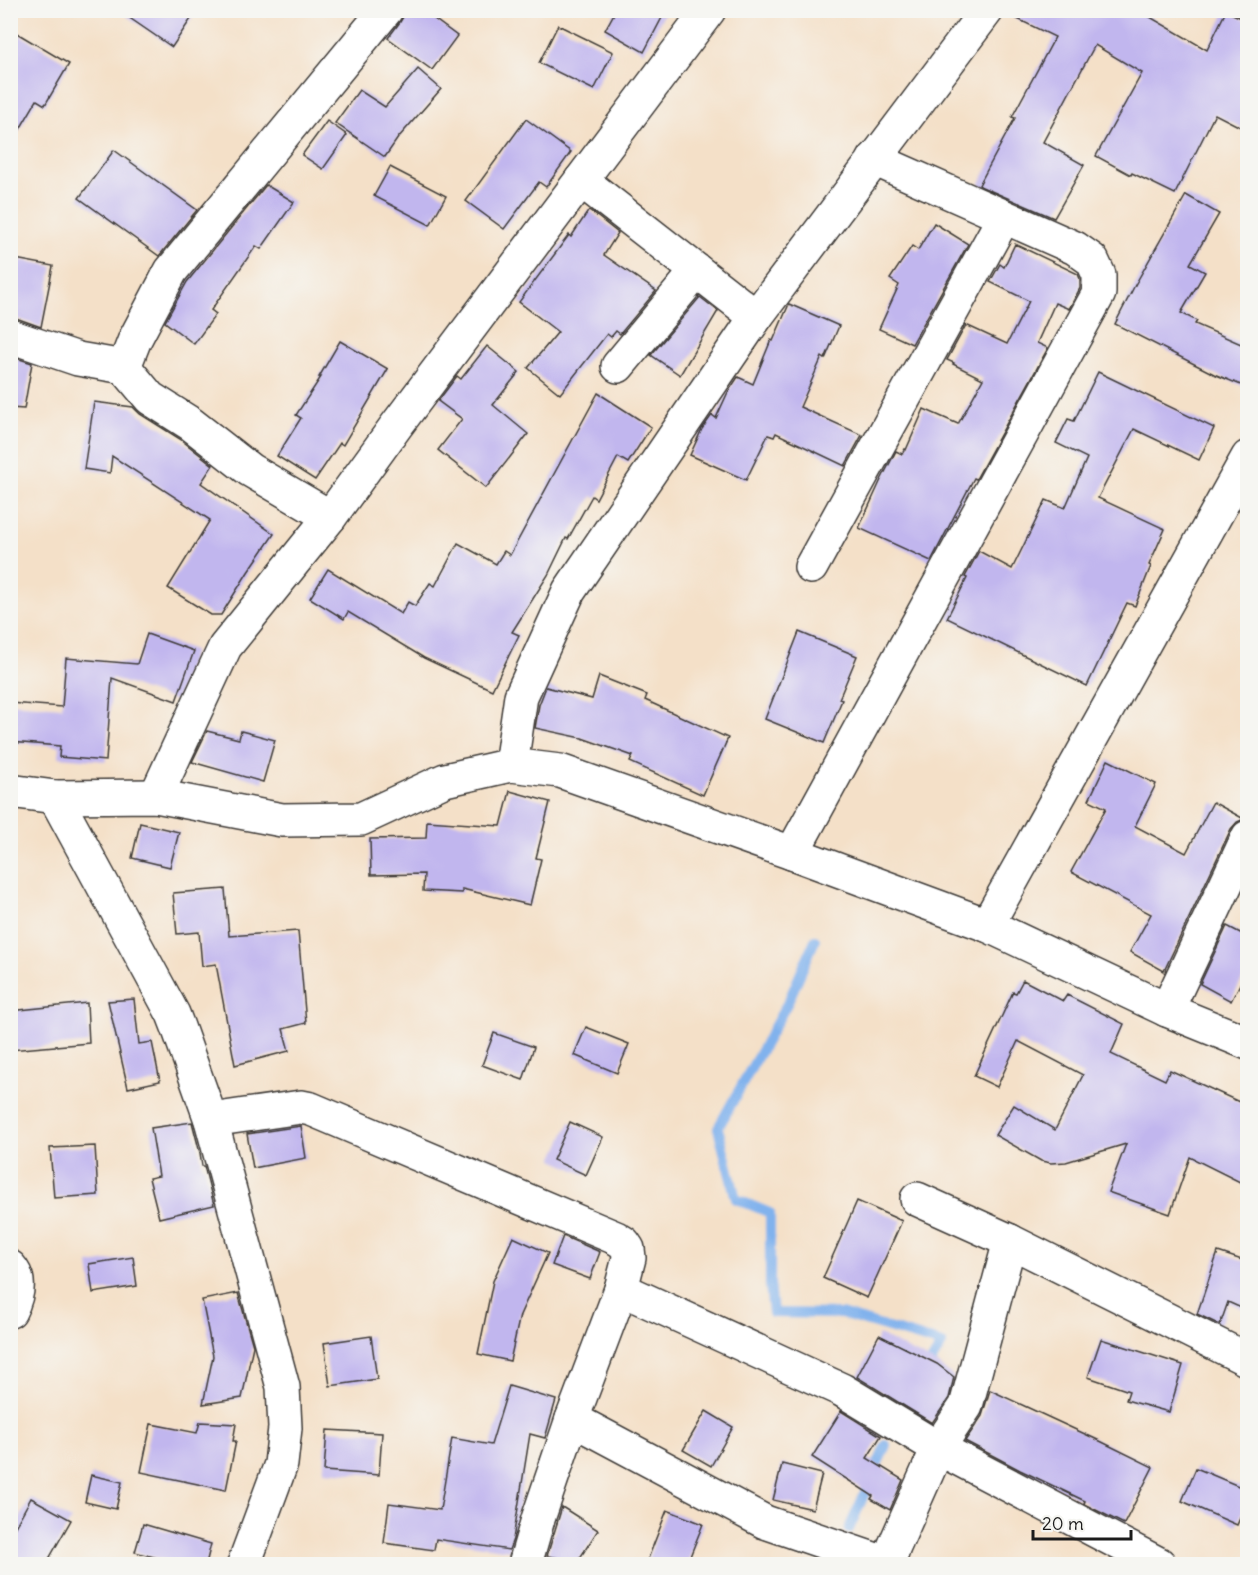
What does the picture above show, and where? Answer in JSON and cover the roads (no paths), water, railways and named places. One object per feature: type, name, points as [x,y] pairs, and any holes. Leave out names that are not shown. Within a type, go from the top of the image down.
[{"type":"street","points":[[124,367],[135,339],[171,271],[386,10]]},
{"type":"street","points":[[156,796],[225,647],[330,517],[708,10]]},
{"type":"street","points":[[511,765],[521,696],[569,591],[756,317],[987,10]]},
{"type":"street","points":[[792,853],[1099,293],[1099,275],[1092,260],[1075,248],[874,159]]},
{"type":"street","points":[[581,180],[756,317]]},
{"type":"street","points":[[811,567],[1004,217]]},
{"type":"street","points":[[618,366],[697,271]]},
{"type":"street","points":[[10,336],[78,359],[124,367],[150,398],[191,424],[250,470],[330,517]]},
{"type":"street","points":[[987,925],[1248,457]]},
{"type":"street","points":[[10,791],[55,797],[156,796],[282,820],[361,819],[445,780],[511,765],[560,771],[987,925],[1167,1010],[1248,1043]]},
{"type":"street","points":[[55,797],[173,1014],[211,1120],[283,1387],[285,1428],[281,1464],[244,1564]]},
{"type":"street","points":[[1167,1010],[1248,837]]},
{"type":"street","points":[[211,1120],[301,1107],[311,1109],[624,1243],[628,1249],[629,1258],[621,1289],[572,1419],[525,1564]]},
{"type":"street","points":[[917,1199],[1010,1240],[1248,1360]]},
{"type":"street","points":[[572,1419],[765,1522],[888,1564],[938,1448],[966,1406],[1010,1240]]},
{"type":"street","points":[[10,1267],[15,1272],[17,1286],[16,1297],[10,1311]]},
{"type":"street","points":[[621,1289],[842,1390],[938,1448],[1158,1564]]},
{"type":"waterway","points":[[815,940],[788,1002],[718,1128],[736,1199],[770,1213],[770,1285],[773,1313],[841,1314],[942,1344],[924,1374]]},
{"type":"waterway","points":[[849,1529],[886,1445]]}]
